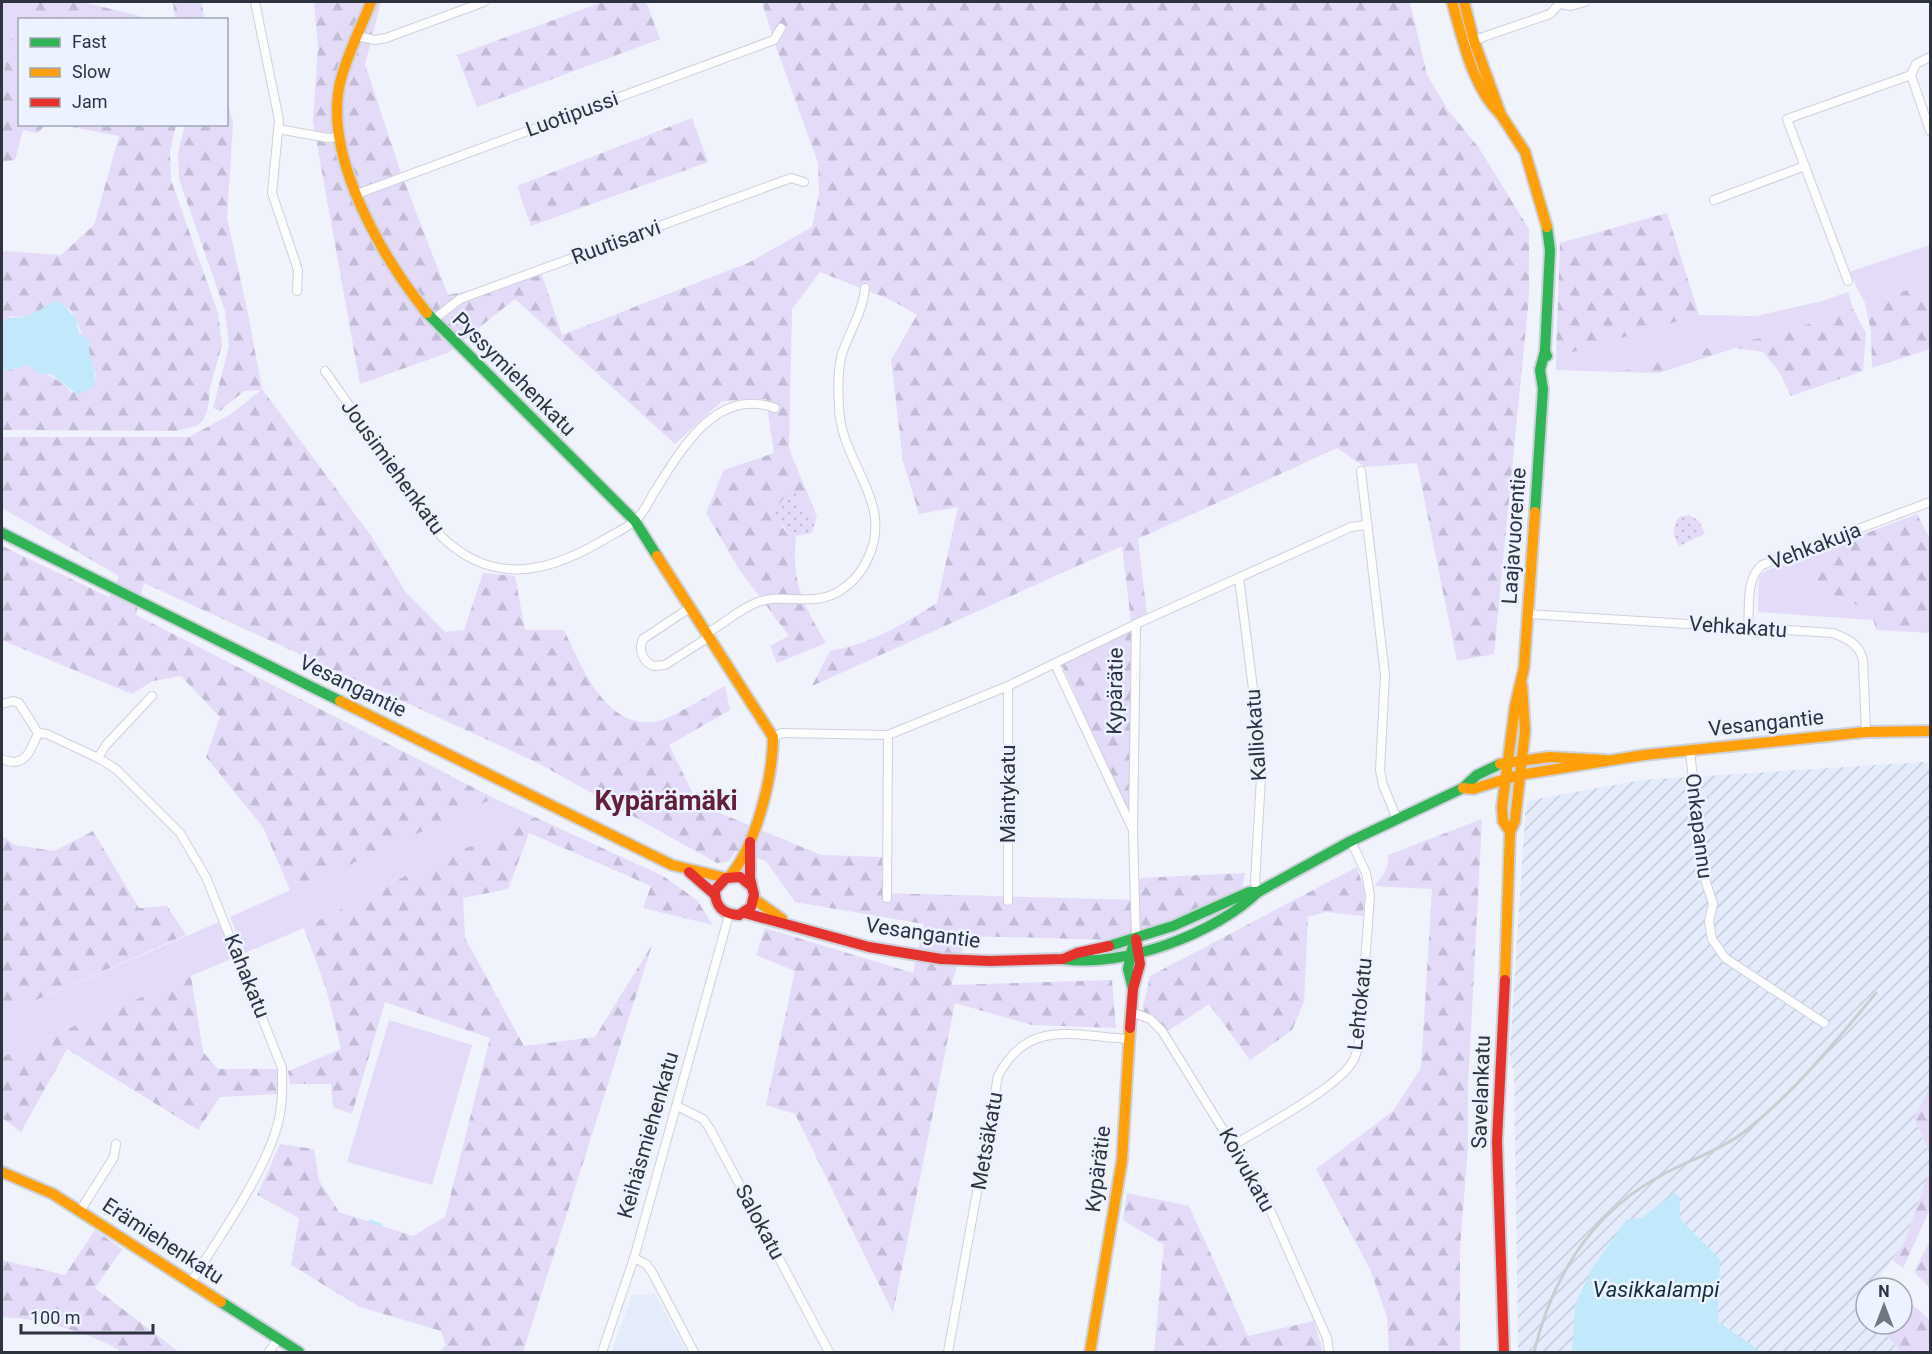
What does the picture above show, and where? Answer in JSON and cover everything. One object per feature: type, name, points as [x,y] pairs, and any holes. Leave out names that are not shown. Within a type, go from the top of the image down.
[{"type":"main road","name":"Pyssymiehenkatu","points":[[371,2],[341,80],[337,114],[339,137],[369,225],[394,270],[433,320],[634,521],[773,737]]},
{"type":"main road","name":"Laajavuorentie","points":[[1452,2],[1470,42]]},
{"type":"main road","name":"Laajavuorentie","points":[[1464,2],[1478,80],[1492,108],[1501,115],[1525,152],[1546,216],[1550,250],[1545,351],[1541,358],[1540,382],[1543,389],[1528,614],[1522,685],[1515,706],[1506,777]]},
{"type":"main road","name":"Vesangantie","points":[[2,533],[688,872],[693,878],[710,887],[714,894]]},
{"type":"main road","name":"Laajavuorentie","points":[[1521,759],[1525,741],[1526,704],[1522,685]]},
{"type":"main road","name":"Vesangantie","points":[[1463,788],[1473,789],[1506,777],[1562,770],[1605,760],[1866,732],[1930,731]]},
{"type":"main road","points":[[750,842],[754,899],[745,913],[729,915],[716,905],[714,894],[719,883],[738,869],[750,842],[773,754],[773,737]]},
{"type":"main road","name":"Vesangantie","points":[[745,913],[782,920],[837,938],[911,955],[985,961],[1063,959],[1071,962],[1094,961],[1135,954],[1215,922],[1253,899],[1258,892],[1351,841],[1463,788],[1469,780],[1490,768],[1521,759],[1561,756],[1605,760]]},
{"type":"main road","name":"Savelankatu","points":[[1503,1353],[1497,1141],[1510,880],[1510,832],[1515,821],[1521,759]]},
{"type":"main road","name":"Savelankatu","points":[[1506,777],[1502,807],[1503,821],[1510,832]]},
{"type":"main road","name":"Vesangantie","points":[[688,872],[697,871],[728,877]]},
{"type":"main road","points":[[728,877],[740,876],[752,885]]},
{"type":"main road","name":"Vesangantie","points":[[1063,959],[1070,954],[1178,927],[1249,892],[1258,892]]},
{"type":"main road","name":"Vesangantie","points":[[754,899],[782,920]]},
{"type":"main road","name":"Kypärätie","points":[[1090,1353],[1122,1160],[1133,989],[1140,972],[1135,954],[1136,939]]},
{"type":"main road","name":"Erämiehenkatu","points":[[2,1172],[34,1184],[80,1211],[299,1353]]},
{"type":"street","points":[[255,2],[279,120],[272,193],[298,270],[297,291]]},
{"type":"street","points":[[357,36],[375,40],[387,38],[484,2]]},
{"type":"street","points":[[1470,42],[1550,14],[1561,3],[1571,6],[1585,2]]},
{"type":"street","name":"Luotipussi","points":[[357,194],[774,40],[781,28]]},
{"type":"street","points":[[1848,281],[1787,119],[1911,75],[1916,65],[1930,57]]},
{"type":"street","points":[[1911,75],[1930,132]]},
{"type":"street","points":[[278,129],[328,138],[339,137]]},
{"type":"street","points":[[1714,200],[1805,166]]},
{"type":"street","name":"Ruutisarvi","points":[[433,320],[460,299],[791,178],[804,182]]},
{"type":"street","points":[[691,607],[643,639],[640,648],[648,664],[660,666],[759,602],[814,600],[839,591],[865,566],[874,546],[877,529],[875,509],[843,435],[839,409],[841,359],[864,301],[866,288]]},
{"type":"street","name":"Jousimiehenkatu","points":[[325,371],[429,522],[452,546],[470,557],[504,568],[543,568],[570,559],[634,521]]},
{"type":"street","points":[[634,521],[692,435],[708,420],[732,408],[763,404],[775,408]]},
{"type":"street","points":[[1361,471],[1385,675],[1380,770],[1397,819]]},
{"type":"street","name":"Vehkakuja","points":[[1748,628],[1751,583],[1755,572],[1762,566],[1930,502]]},
{"type":"street","points":[[773,737],[782,733],[888,735],[1008,687],[1136,624],[1351,527],[1366,525]]},
{"type":"street","name":"Kalliokatu","points":[[1239,578],[1262,760],[1255,882],[1258,892]]},
{"type":"street","name":"Vehkakatu","points":[[1528,614],[1833,633],[1849,639],[1860,650],[1863,660],[1866,732]]},
{"type":"street","name":"Kypärätie","points":[[1136,624],[1133,831],[1136,939]]},
{"type":"street","points":[[1054,664],[1133,831]]},
{"type":"street","name":"Mäntykatu","points":[[1008,687],[1008,901]]},
{"type":"street","points":[[98,758],[106,745],[152,696]]},
{"type":"street","points":[[2,704],[13,701],[19,703],[38,733],[25,758],[14,762],[2,759]]},
{"type":"street","name":"Kahakatu","points":[[38,733],[47,734],[116,769],[180,833],[195,855],[232,939],[282,1068],[282,1094],[277,1127],[253,1180],[191,1282]]},
{"type":"street","points":[[887,898],[888,735]]},
{"type":"street","name":"Onkapannu","points":[[1690,750],[1702,870],[1713,904],[1710,921],[1712,939],[1725,958],[1824,1023]]},
{"type":"street","name":"Lehtokatu","points":[[1234,1145],[1322,1090],[1342,1075],[1354,1060],[1359,1041],[1370,896],[1366,873],[1351,841]]},
{"type":"street","name":"Keihäsmiehenkatu","points":[[602,1353],[634,1258],[729,915]]},
{"type":"street","name":"Koivukatu","points":[[1131,1012],[1150,1019],[1162,1031],[1264,1196],[1327,1338],[1329,1353]]},
{"type":"street","name":"Metsäkatu","points":[[948,1353],[998,1076],[1007,1060],[1017,1048],[1033,1038],[1048,1035],[1129,1039]]},
{"type":"street","name":"Salokatu","points":[[677,1106],[703,1119],[710,1129],[829,1353]]},
{"type":"street","points":[[80,1211],[114,1157],[116,1144]]},
{"type":"street","points":[[634,1258],[646,1264],[652,1272],[694,1353]]},
{"type":"street","points":[[269,1353],[278,1339]]},
{"type":"shaded area","points":[[1922,762],[1930,764],[1930,1086],[1914,1118],[1930,1155],[1930,1168],[1905,1241],[1880,1276],[1854,1276],[1854,1336],[1887,1336],[1901,1352],[1518,1352],[1514,1069],[1509,1065],[1526,801],[1642,780]]},
{"type":"shaded area","points":[[655,1294],[687,1352],[612,1352],[632,1295]]},
{"type":"green space","points":[[2,2],[19,2],[2,82]]},
{"type":"green space","points":[[19,2],[82,2],[148,18],[18,18],[18,126],[44,126],[38,133],[23,130],[15,160],[2,162],[2,82]]},
{"type":"green space","points":[[173,2],[202,2],[204,18],[175,18]]},
{"type":"green space","points":[[314,2],[381,2],[365,64],[400,170],[448,295],[542,275],[562,335],[748,263],[812,227],[819,193],[818,163],[762,2],[1410,2],[1427,75],[1448,110],[1479,148],[1529,229],[1529,296],[1494,654],[1457,661],[1417,463],[1365,467],[1337,448],[1138,539],[1147,615],[1131,622],[1122,546],[812,686],[830,651],[873,639],[937,603],[958,507],[919,514],[903,461],[891,360],[917,315],[891,300],[820,272],[792,309],[789,449],[817,516],[797,509],[796,493],[785,498],[773,512],[787,534],[796,536],[795,567],[800,592],[826,643],[777,663],[770,646],[789,636],[739,569],[706,513],[724,470],[774,453],[766,399],[722,401],[675,444],[515,299],[447,353],[360,384],[313,122],[318,47]]},
{"type":"green space","points":[[603,2],[646,2],[660,39],[477,107],[457,55]]},
{"type":"green space","points":[[228,104],[233,123],[227,218],[262,389],[372,537],[405,591],[445,632],[464,630],[483,573],[515,576],[525,630],[564,630],[598,692],[622,715],[637,721],[655,722],[670,717],[725,686],[730,710],[669,745],[698,804],[821,855],[882,857],[882,893],[1137,900],[1140,878],[1245,873],[1242,887],[1163,927],[1111,940],[967,936],[951,985],[1112,980],[1116,1028],[1032,1025],[955,1003],[893,1313],[795,1114],[766,1105],[795,971],[756,955],[765,928],[913,973],[924,924],[795,902],[766,861],[736,851],[728,862],[717,863],[536,762],[144,583],[136,615],[494,798],[291,892],[263,827],[206,757],[220,717],[181,676],[153,681],[132,694],[4,641],[2,643],[2,546],[109,597],[119,576],[2,508],[2,437],[189,437],[231,414],[261,390],[244,391],[220,411],[213,408],[229,346],[225,311],[179,179],[178,153],[185,126],[228,126]]},
{"type":"green space","points":[[692,118],[708,162],[531,226],[517,186]]},
{"type":"green space","points":[[67,126],[176,126],[170,152],[171,180],[218,313],[222,345],[203,421],[196,426],[175,431],[2,430],[2,372],[28,365],[57,380],[72,393],[97,377],[70,309],[43,310],[22,317],[11,316],[2,324],[2,251],[61,255],[94,225],[119,136]]},
{"type":"green space","points":[[1667,213],[1699,315],[1556,357],[1560,243]]},
{"type":"green space","points":[[1930,245],[1930,283],[1865,303],[1849,272]]},
{"type":"green space","points":[[1930,283],[1930,349],[1872,368],[1871,332],[1865,303]]},
{"type":"green space","points":[[1848,292],[1853,309],[1773,336],[1715,346],[1618,372],[1556,370],[1556,357],[1699,315],[1756,316],[1822,301]]},
{"type":"green space","points":[[1853,309],[1866,333],[1863,371],[1791,396],[1780,373],[1763,352],[1735,348],[1659,373],[1618,372],[1715,346],[1773,336]]},
{"type":"green space","points":[[790,490],[796,493],[797,509],[817,516],[812,533],[796,536],[787,534],[784,526],[773,519],[773,512]]},
{"type":"green space","points":[[1917,514],[1930,539],[1930,633],[1876,630],[1871,611],[1816,588],[1819,551]]},
{"type":"green space","points":[[1689,515],[1699,521],[1705,534],[1679,546],[1674,535],[1675,525],[1679,517]]},
{"type":"green space","points":[[1819,551],[1816,588],[1871,611],[1873,620],[1758,612],[1759,576],[1765,571]]},
{"type":"green space","points":[[1131,630],[1130,817],[1062,665]]},
{"type":"green space","points":[[494,798],[535,817],[496,838],[450,853],[304,928],[245,953],[230,917]]},
{"type":"green space","points":[[535,817],[663,876],[697,900],[713,925],[643,908],[651,886],[529,833],[508,889],[463,898],[465,938],[524,1046],[595,1037],[652,945],[523,1352],[440,1352],[446,1345],[441,1331],[360,1307],[291,1265],[299,1218],[257,1195],[280,1144],[314,1149],[319,1180],[339,1212],[413,1236],[445,1217],[490,1038],[385,1002],[352,1114],[333,1107],[331,1084],[290,1084],[288,1071],[341,1049],[326,988],[304,928],[450,853],[496,838]]},
{"type":"green space","points":[[1482,819],[1468,1087],[1468,1147],[1460,1248],[1460,1352],[1389,1352],[1387,1317],[1370,1269],[1316,1169],[1393,1111],[1421,1068],[1432,889],[1374,886],[1385,872],[1388,855]]},
{"type":"green space","points":[[93,831],[139,908],[167,906],[186,935],[2,1015],[2,836],[15,845],[54,851]]},
{"type":"green space","points":[[1357,867],[1365,893],[1363,916],[1326,912],[1308,917],[1304,1002],[1292,1030],[1250,1060],[1209,1004],[1168,1031],[1142,1011],[1150,976]]},
{"type":"green space","points":[[219,922],[233,958],[2,1057],[2,1015]]},
{"type":"green space","points":[[191,976],[203,1052],[218,1069],[277,1069],[279,1094],[220,1097],[198,1130],[67,1049],[21,1132],[2,1118],[2,1057]]},
{"type":"green space","points":[[389,1020],[472,1045],[432,1185],[347,1162]]},
{"type":"green space","points":[[1930,1086],[1930,1155],[1914,1118]]},
{"type":"green space","points":[[1930,1168],[1930,1209],[1903,1268],[1892,1260],[1905,1241]]},
{"type":"green space","points":[[1127,1193],[1189,1206],[1248,1336],[1314,1321],[1323,1352],[1154,1352],[1164,1245],[1123,1220]]},
{"type":"green space","points":[[95,1230],[122,1249],[95,1288],[179,1352],[121,1352],[81,1333],[28,1319],[2,1318],[2,1260],[65,1275]]},
{"type":"green space","points":[[1930,1240],[1930,1288],[1914,1272]]},
{"type":"green space","points":[[1914,1306],[1930,1320],[1930,1352],[1901,1352],[1887,1336],[1914,1336]]},
{"type":"water","points":[[59,301],[76,318],[79,333],[89,340],[95,375],[94,387],[78,395],[51,374],[41,374],[28,365],[2,372],[2,324],[9,318],[28,316]]},
{"type":"water","name":"Vasikkalampi","points":[[1674,1193],[1680,1197],[1680,1219],[1720,1259],[1718,1321],[1761,1352],[1572,1352],[1575,1305],[1593,1267],[1627,1219],[1641,1218]]},
{"type":"waterway","points":[[370,1221],[381,1225]]},
{"type":"railway","points":[[1534,1352],[1542,1325],[1564,1274],[1578,1250],[1614,1209],[1636,1191],[1660,1176],[1716,1149],[1748,1129],[1799,1081],[1876,993]]},
{"type":"traffic: fast","points":[[1547,227],[1550,250],[1545,351],[1547,356]]},
{"type":"traffic: fast","points":[[427,313],[635,521],[657,556]]},
{"type":"traffic: fast","points":[[1535,512],[1543,389],[1540,370],[1545,351]]},
{"type":"traffic: fast","points":[[2,533],[340,701]]},
{"type":"traffic: fast","points":[[1109,946],[1173,926],[1249,892],[1258,892],[1351,841],[1463,788],[1477,775],[1500,764]]},
{"type":"traffic: fast","points":[[1063,959],[1113,958],[1167,945],[1218,921],[1258,892]]},
{"type":"traffic: fast","points":[[1132,949],[1128,969],[1133,989]]},
{"type":"traffic: fast","points":[[221,1302],[299,1352]]},
{"type":"traffic: slow","points":[[371,2],[341,79],[337,108],[340,139],[348,171],[375,234],[427,313]]},
{"type":"traffic: slow","points":[[1452,2],[1476,77],[1491,104],[1501,115]]},
{"type":"traffic: slow","points":[[1464,2],[1474,41],[1501,115],[1525,152],[1547,227]]},
{"type":"traffic: slow","points":[[1510,832],[1503,821],[1502,807],[1515,706],[1524,668],[1535,512]]},
{"type":"traffic: slow","points":[[657,556],[773,737],[770,771],[761,810],[748,847],[730,876]]},
{"type":"traffic: slow","points":[[1505,980],[1510,832],[1515,821],[1525,731],[1522,685]]},
{"type":"traffic: slow","points":[[340,701],[672,865],[726,878]]},
{"type":"traffic: slow","points":[[1463,788],[1473,789],[1519,775],[1644,755],[1866,732],[1930,731]]},
{"type":"traffic: slow","points":[[1500,764],[1549,757],[1605,760]]},
{"type":"traffic: slow","points":[[754,899],[782,919]]},
{"type":"traffic: slow","points":[[1090,1352],[1122,1160],[1130,1028]]},
{"type":"traffic: slow","points":[[2,1172],[53,1194],[221,1302]]},
{"type":"traffic: jam","points":[[750,842],[750,878],[754,895],[751,907],[739,915],[728,913],[718,905],[715,890],[726,878],[740,877],[751,886]]},
{"type":"traffic: jam","points":[[689,872],[714,894]]},
{"type":"traffic: jam","points":[[745,913],[869,947],[941,959],[990,961],[1063,959],[1077,953],[1109,946]]},
{"type":"traffic: jam","points":[[1130,1028],[1133,989],[1140,964],[1136,939]]},
{"type":"traffic: jam","points":[[1504,1352],[1497,1141],[1505,980]]},
{"type":"district","name":"Kypärämäki","points":[[666,801]]}]
